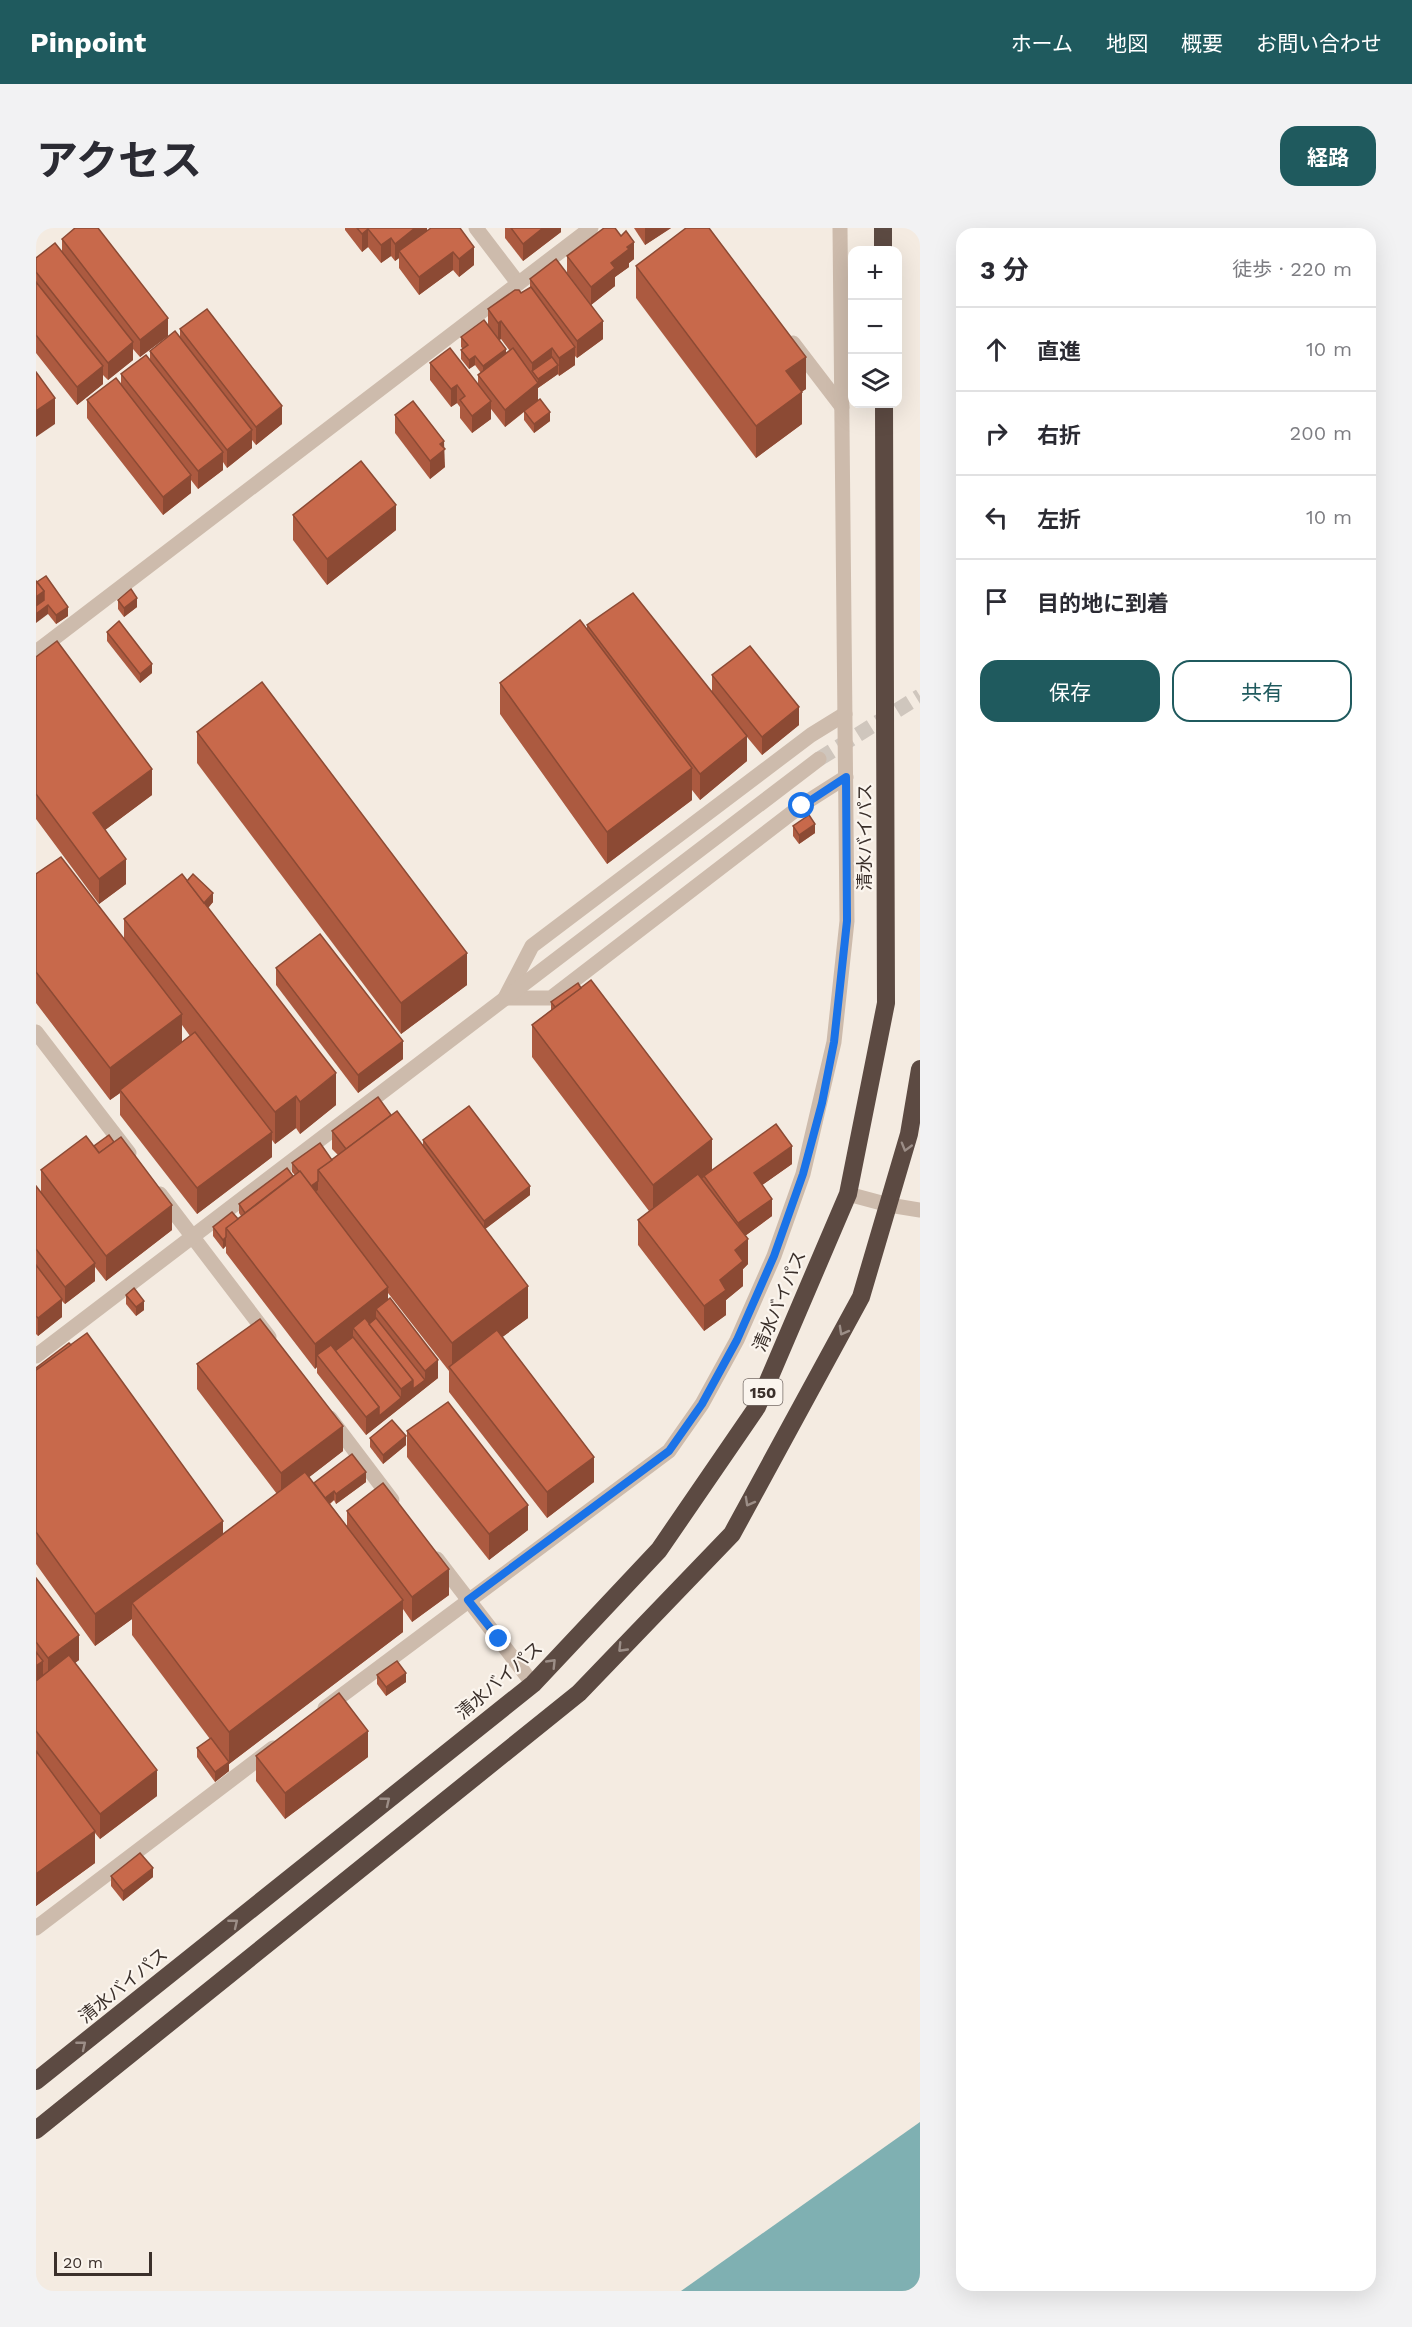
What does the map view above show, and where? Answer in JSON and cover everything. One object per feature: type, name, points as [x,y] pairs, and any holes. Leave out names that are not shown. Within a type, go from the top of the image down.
[{"type":"highway","points":[[883,228],[883,246]]},
{"type":"highway","name":"清水バイパス","points":[[36,2081],[533,1683],[659,1550],[757,1407],[848,1194],[886,1003],[884,408]]},
{"type":"highway","name":"150","points":[[36,2130],[579,1693],[732,1534],[861,1297],[909,1134],[920,1069]]},
{"type":"street","points":[[476,228],[518,283]]},
{"type":"street","points":[[36,652],[591,228]]},
{"type":"street","points":[[318,1714],[669,1451],[702,1404],[737,1340],[774,1256],[803,1174],[822,1103],[834,1042],[847,921],[840,228]]},
{"type":"street","points":[[785,332],[842,407]]},
{"type":"street","points":[[505,998],[532,946],[811,735],[845,714]]},
{"type":"street","points":[[36,1356],[819,759]]},
{"type":"street","points":[[505,998],[551,998],[802,806],[846,777]]},
{"type":"street","points":[[36,1032],[136,1162]]},
{"type":"street","points":[[150,1180],[278,1348]]},
{"type":"street","points":[[848,1194],[889,1205],[920,1209]]},
{"type":"street","points":[[320,1404],[405,1516]]},
{"type":"street","points":[[426,1544],[533,1683]]},
{"type":"street","points":[[36,1928],[290,1735]]},
{"type":"water","points":[[920,2122],[920,2291],[681,2291]]},
{"type":"building","points":[[75,228],[98,228],[168,318],[140,340],[62,239]]},
{"type":"building","points":[[357,228],[415,228],[395,244],[391,238],[381,245],[368,229],[362,234]]},
{"type":"building","points":[[431,228],[460,228],[474,247],[459,259],[453,252],[419,277],[399,251]]},
{"type":"building","points":[[511,228],[543,228],[523,244]]},
{"type":"building","points":[[604,228],[615,228],[621,236],[626,231],[634,242],[611,263],[615,268],[591,287],[567,256]]},
{"type":"building","points":[[686,228],[709,228],[806,357],[786,371],[802,392],[756,426],[636,266]]},
{"type":"building","points":[[55,243],[133,342],[108,363],[36,272],[36,258]]},
{"type":"building","points":[[556,259],[603,321],[577,341],[530,279]]},
{"type":"building","points":[[36,282],[103,366],[77,387],[36,335]]},
{"type":"building","points":[[531,287],[575,347],[559,358],[552,348],[532,363],[501,321],[498,323],[488,309],[515,290],[521,293]]},
{"type":"building","points":[[207,309],[282,406],[256,427],[180,329]]},
{"type":"building","points":[[484,320],[506,349],[483,366],[475,356],[469,360],[461,350],[468,345],[461,337]]},
{"type":"building","points":[[175,331],[252,430],[227,450],[150,351]]},
{"type":"building","points":[[450,348],[491,401],[472,416],[460,400],[465,396],[457,385],[451,389],[430,363]]},
{"type":"building","points":[[513,348],[538,383],[505,410],[478,375]]},
{"type":"building","points":[[146,355],[223,452],[198,471],[121,374]]},
{"type":"building","points":[[552,357],[558,365],[538,379],[532,371]]},
{"type":"building","points":[[36,372],[55,398],[36,411]]},
{"type":"building","points":[[116,378],[191,475],[163,497],[87,400]]},
{"type":"building","points":[[540,399],[550,412],[534,424],[524,411]]},
{"type":"building","points":[[413,401],[444,441],[440,444],[445,449],[430,461],[395,415]]},
{"type":"building","points":[[361,461],[396,505],[327,559],[293,515]]},
{"type":"building","points":[[46,576],[68,607],[56,615],[48,605],[36,614],[36,606],[44,600],[44,591],[37,582]]},
{"type":"building","points":[[36,581],[44,591],[36,597]]},
{"type":"building","points":[[131,589],[137,598],[124,608],[118,600]]},
{"type":"building","points":[[633,593],[747,736],[700,774],[587,625]]},
{"type":"building","points":[[580,620],[692,768],[607,832],[500,683]]},
{"type":"building","points":[[119,621],[152,664],[140,674],[107,632]]},
{"type":"building","points":[[57,641],[152,769],[93,813],[126,859],[99,879],[36,794],[36,657]]},
{"type":"building","points":[[750,646],[799,707],[762,737],[712,675]]},
{"type":"building","points":[[262,682],[467,953],[401,1003],[197,732]]},
{"type":"building","points":[[809,815],[815,824],[799,835],[793,826]]},
{"type":"building","points":[[61,857],[182,1014],[110,1068],[36,972],[36,874]]},
{"type":"building","points":[[182,874],[336,1073],[300,1102],[296,1096],[275,1112],[124,919]]},
{"type":"building","points":[[193,874],[213,893],[204,903],[187,881]]},
{"type":"building","points":[[320,934],[403,1041],[358,1075],[276,968]]},
{"type":"building","points":[[591,980],[712,1139],[653,1185],[532,1025]]},
{"type":"building","points":[[578,983],[581,988],[555,1007],[551,1002]]},
{"type":"building","points":[[195,1032],[272,1132],[197,1188],[120,1090]]},
{"type":"building","points":[[378,1097],[391,1115],[346,1149],[332,1131]]},
{"type":"building","points":[[469,1106],[530,1186],[484,1221],[423,1140]]},
{"type":"building","points":[[397,1111],[528,1286],[452,1343],[318,1170]]},
{"type":"building","points":[[776,1124],[792,1146],[754,1173],[772,1199],[738,1223],[704,1176]]},
{"type":"building","points":[[109,1135],[114,1142],[99,1153],[94,1146]]},
{"type":"building","points":[[86,1136],[99,1153],[121,1137],[172,1205],[106,1256],[41,1170]]},
{"type":"building","points":[[320,1143],[332,1160],[318,1170],[318,1181],[311,1186],[292,1163]]},
{"type":"building","points":[[287,1168],[293,1176],[245,1213],[239,1204]]},
{"type":"building","points":[[300,1171],[388,1287],[315,1344],[226,1228]]},
{"type":"building","points":[[698,1174],[748,1239],[735,1250],[743,1261],[720,1280],[726,1290],[704,1306],[638,1220]]},
{"type":"building","points":[[36,1186],[95,1263],[65,1287],[36,1249]]},
{"type":"building","points":[[232,1212],[238,1219],[226,1228],[226,1237],[223,1240],[213,1227]]},
{"type":"building","points":[[36,1265],[62,1299],[38,1318],[36,1316]]},
{"type":"building","points":[[134,1288],[144,1301],[136,1307],[126,1295]]},
{"type":"building","points":[[390,1298],[438,1360],[425,1371],[376,1309]]},
{"type":"building","points":[[365,1318],[413,1380],[401,1389],[353,1328]]},
{"type":"building","points":[[376,1318],[425,1380],[413,1389],[413,1380],[369,1324]]},
{"type":"building","points":[[260,1319],[343,1426],[281,1473],[197,1364]]},
{"type":"building","points":[[497,1330],[594,1457],[547,1492],[449,1367]]},
{"type":"building","points":[[87,1333],[223,1521],[95,1614],[36,1532],[36,1370]]},
{"type":"building","points":[[353,1337],[401,1398],[379,1416],[379,1407],[335,1351]]},
{"type":"building","points":[[69,1343],[71,1345],[36,1370],[36,1368]]},
{"type":"building","points":[[331,1345],[379,1407],[366,1417],[317,1355]]},
{"type":"building","points":[[448,1402],[528,1505],[489,1534],[407,1431]]},
{"type":"building","points":[[392,1420],[406,1436],[383,1455],[370,1438]]},
{"type":"building","points":[[352,1454],[366,1472],[336,1494],[334,1491],[325,1498],[314,1483]]},
{"type":"building","points":[[305,1472],[403,1600],[229,1732],[132,1603]]},
{"type":"building","points":[[383,1483],[449,1569],[412,1597],[347,1511]]},
{"type":"building","points":[[36,1578],[79,1635],[48,1658],[36,1642]]},
{"type":"building","points":[[36,1652],[43,1661],[36,1666]]},
{"type":"building","points":[[69,1655],[157,1770],[100,1814],[36,1731],[36,1681]]},
{"type":"building","points":[[397,1661],[406,1673],[386,1687],[377,1675]]},
{"type":"building","points":[[339,1693],[368,1731],[285,1793],[256,1756]]},
{"type":"building","points":[[211,1738],[229,1762],[215,1772],[197,1748]]},
{"type":"building","points":[[36,1751],[95,1831],[36,1874]]},
{"type":"building","points":[[140,1853],[153,1868],[123,1891],[111,1876]]},
{"type":"tunnel","points":[[819,759],[920,696]]},
{"type":"route","points":[[499,1639],[468,1600],[669,1451],[702,1404],[737,1340],[774,1256],[803,1174],[822,1103],[834,1042],[847,921],[846,777],[802,806]]}]
